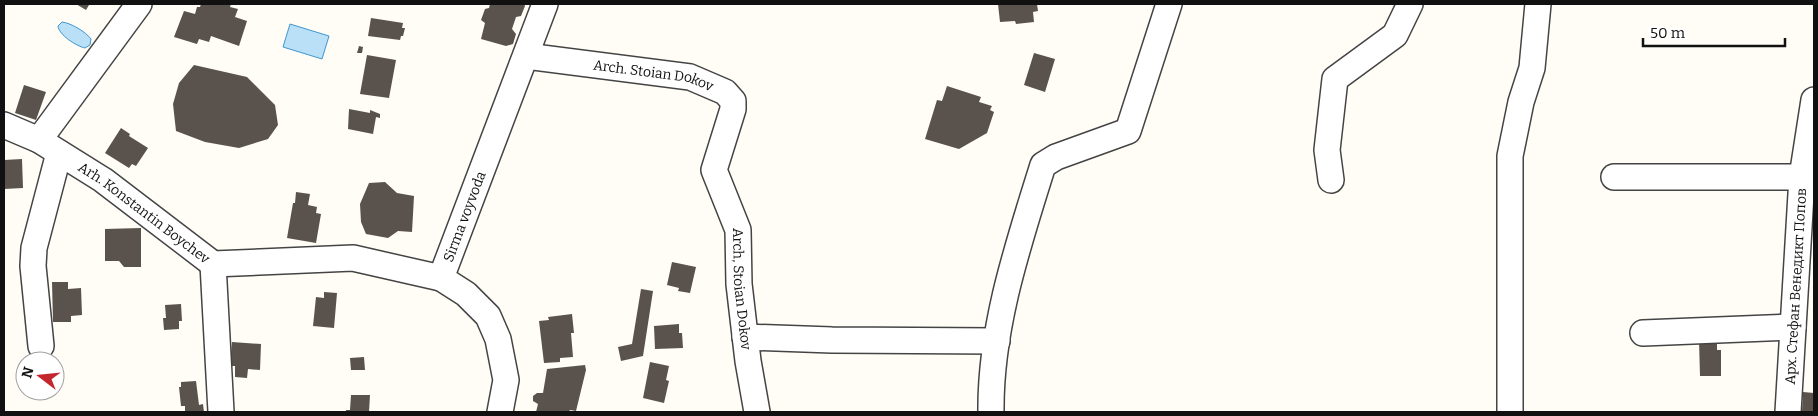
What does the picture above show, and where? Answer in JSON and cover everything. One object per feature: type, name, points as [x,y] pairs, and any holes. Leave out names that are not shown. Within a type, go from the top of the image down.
[{"type":"street","points":[[41,346],[32,266],[49,146],[139,4]]},
{"type":"street","name":"Sirma voyvoda","points":[[500,412],[506,380],[498,339],[488,316],[466,294],[440,278],[545,4]]},
{"type":"street","points":[[991,412],[991,389],[997,341],[1014,258],[1043,165],[1056,157],[1128,131],[1169,4]]},
{"type":"street","points":[[1331,180],[1327,150],[1335,80],[1395,35],[1410,4]]},
{"type":"street","points":[[1510,412],[1510,156],[1532,68],[1538,4]]},
{"type":"street","name":"Arch. Stoian Dokov","points":[[526,56],[690,77],[725,92],[733,101],[733,110],[714,170]]},
{"type":"street","name":"Арх. Стефан Венедикт Попов","points":[[1788,412],[1802,177],[1814,100]]},
{"type":"street","name":"Arh. Konstantin Boychev","points":[[4,125],[49,146],[103,180],[213,264],[352,258],[440,278]]},
{"type":"street","name":"Arch, Stoian Dokov","points":[[714,170],[738,230],[739,284],[757,412]]},
{"type":"street","points":[[1614,178],[1802,177]]},
{"type":"street","points":[[213,264],[221,412]]},
{"type":"street","points":[[1643,333],[1793,327]]},
{"type":"street","points":[[745,337],[997,341]]},
{"type":"water","points":[[62,22],[74,26],[86,34],[91,39],[90,45],[85,48],[68,40],[61,33],[58,26]]},
{"type":"water","points":[[290,24],[329,36],[322,59],[283,47]]},
{"type":"building","points":[[76,4],[87,4],[89,5],[86,10]]},
{"type":"building","points":[[201,4],[231,4],[230,7],[238,9],[235,17],[247,21],[239,46],[211,36],[209,42],[199,39],[197,44],[174,37],[184,11],[195,14],[197,7],[200,7]]},
{"type":"building","points":[[490,4],[524,4],[521,16],[516,17],[512,29],[516,34],[513,44],[506,46],[481,39],[485,23],[481,20],[485,9],[489,8]]},
{"type":"building","points":[[998,4],[1037,4],[1038,11],[1033,12],[1034,22],[1016,24],[1015,21],[1000,22]]},
{"type":"building","points":[[371,18],[403,23],[402,28],[405,28],[403,36],[401,36],[400,40],[368,36]]},
{"type":"building","points":[[359,46],[363,47],[362,53],[357,53]]},
{"type":"building","points":[[1034,53],[1055,59],[1045,92],[1024,85]]},
{"type":"building","points":[[367,55],[396,60],[389,98],[360,94]]},
{"type":"building","points":[[194,65],[247,77],[275,105],[278,125],[268,139],[239,148],[205,142],[176,131],[173,104],[179,83]]},
{"type":"building","points":[[24,85],[46,92],[36,120],[15,113]]},
{"type":"building","points":[[947,86],[981,97],[979,102],[992,106],[990,110],[994,112],[987,133],[959,149],[925,139],[937,100],[942,101]]},
{"type":"building","points":[[349,109],[370,113],[370,110],[380,114],[380,118],[376,117],[373,134],[348,129]]},
{"type":"building","points":[[121,128],[130,134],[129,136],[148,148],[136,166],[132,164],[129,168],[105,153]]},
{"type":"building","points":[[22,159],[23,188],[4,189],[4,160]]},
{"type":"building","points":[[385,182],[397,193],[414,196],[412,232],[398,231],[388,238],[366,234],[361,222],[360,204],[369,183]]},
{"type":"building","points":[[296,192],[310,194],[308,205],[317,207],[316,213],[321,214],[316,243],[287,238]]},
{"type":"building","points":[[141,228],[141,267],[124,267],[119,261],[105,261],[105,229]]},
{"type":"building","points":[[672,262],[696,267],[690,293],[678,291],[679,288],[667,285]]},
{"type":"building","points":[[52,282],[68,282],[68,289],[81,288],[82,315],[71,316],[71,322],[53,322]]},
{"type":"building","points":[[641,289],[653,291],[643,356],[621,361],[618,347],[632,344]]},
{"type":"building","points":[[324,292],[337,293],[334,328],[313,326],[316,297],[324,298]]},
{"type":"building","points":[[181,304],[182,321],[179,321],[179,329],[164,330],[163,318],[166,318],[165,305]]},
{"type":"building","points":[[572,314],[574,333],[571,333],[573,357],[560,358],[560,362],[544,363],[539,321],[549,320],[548,317]]},
{"type":"building","points":[[679,324],[683,348],[655,349],[654,326]]},
{"type":"building","points":[[1699,340],[1717,340],[1717,350],[1721,350],[1721,376],[1700,376]]},
{"type":"building","points":[[232,342],[261,344],[260,370],[248,369],[247,378],[235,377],[235,366],[230,366]]},
{"type":"building","points":[[364,357],[365,370],[351,370],[350,358]]},
{"type":"building","points":[[650,362],[669,366],[666,380],[669,381],[664,403],[643,398]]},
{"type":"building","points":[[585,365],[586,370],[576,411],[536,412],[538,404],[533,401],[533,396],[537,393],[543,393],[547,369]]},
{"type":"building","points":[[196,381],[199,405],[203,404],[204,412],[185,412],[185,406],[181,406],[179,387],[181,387],[181,382]]},
{"type":"building","points":[[1803,392],[1814,393],[1814,412],[1802,412]]},
{"type":"building","points":[[351,395],[370,395],[369,412],[346,412],[346,410],[350,410]]}]
